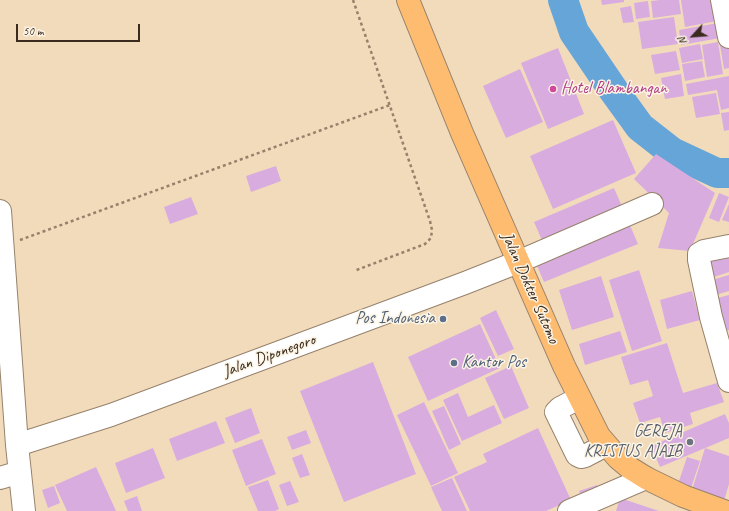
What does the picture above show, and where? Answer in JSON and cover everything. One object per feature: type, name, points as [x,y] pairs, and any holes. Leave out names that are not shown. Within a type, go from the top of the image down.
[{"type":"main road","name":"Jalan Dokter Sutomo","points":[[408,0],[462,133],[518,262],[564,366],[599,436],[618,458],[646,478],[683,496],[724,511]]},
{"type":"street","points":[[722,0],[729,37]]},
{"type":"street","name":"Jalan Diponegoro","points":[[17,445],[111,415],[458,286],[518,262],[652,204]]},
{"type":"street","points":[[0,211],[17,445],[10,475],[24,511]]},
{"type":"street","points":[[729,246],[704,251],[699,256],[723,340],[729,381]]},
{"type":"street","points":[[580,398],[560,408],[556,412],[577,455],[580,457],[585,456],[606,445]]},
{"type":"street","points":[[569,511],[646,478]]},
{"type":"street","points":[[724,511],[729,498]]},
{"type":"path","points":[[353,0],[432,230],[431,238],[415,249],[354,271]]},
{"type":"path","points":[[3,246],[390,105]]},
{"type":"building","points":[[601,0],[624,0],[624,2],[602,5]]},
{"type":"building","points":[[679,0],[681,14],[653,18],[651,1]]},
{"type":"building","points":[[681,0],[713,0],[717,21],[685,27]]},
{"type":"building","points":[[648,1],[650,17],[636,19],[634,3]]},
{"type":"building","points":[[631,6],[634,22],[623,23],[620,8]]},
{"type":"building","points":[[674,17],[678,44],[642,49],[638,22]]},
{"type":"building","points":[[718,23],[720,38],[681,45],[679,30]]},
{"type":"building","points":[[718,42],[723,74],[707,77],[702,45]]},
{"type":"building","points":[[700,44],[703,59],[682,63],[679,48]]},
{"type":"building","points":[[729,44],[729,68],[724,69],[720,45]]},
{"type":"building","name":"Hotel Blambangan","points":[[558,48],[584,114],[548,129],[521,63]]},
{"type":"building","points":[[676,51],[680,70],[655,74],[651,55]]},
{"type":"building","points":[[702,61],[705,77],[685,81],[682,64]]},
{"type":"building","name":"Hotel Blambangan","points":[[520,69],[543,122],[506,138],[483,86]]},
{"type":"building","points":[[681,74],[684,96],[665,99],[661,78]]},
{"type":"building","points":[[729,76],[729,108],[721,110],[717,90],[688,95],[686,84]]},
{"type":"building","points":[[716,93],[720,114],[696,118],[692,97]]},
{"type":"building","points":[[729,112],[729,130],[724,131],[721,113]]},
{"type":"building","points":[[613,120],[636,173],[553,209],[530,156]]},
{"type":"building","points":[[656,154],[715,193],[690,251],[658,248],[669,213],[634,179]]},
{"type":"building","points":[[276,166],[281,181],[251,192],[246,176]]},
{"type":"building","points":[[614,188],[624,211],[544,245],[534,222]]},
{"type":"building","points":[[719,193],[729,197],[719,222],[709,218]]},
{"type":"building","points":[[191,197],[198,214],[170,224],[164,207]]},
{"type":"building","points":[[729,204],[729,222],[722,220]]},
{"type":"building","points":[[629,223],[638,244],[544,282],[535,261]]},
{"type":"building","points":[[727,254],[729,259],[729,272],[708,279],[702,262]]},
{"type":"building","points":[[639,270],[662,341],[632,351],[609,280]]},
{"type":"building","points":[[729,275],[729,291],[712,296],[708,281]]},
{"type":"building","points":[[601,276],[614,317],[572,330],[559,290]]},
{"type":"building","points":[[692,291],[700,320],[667,329],[660,300]]},
{"type":"building","points":[[729,295],[729,330],[717,333],[709,300]]},
{"type":"building","points":[[496,310],[514,349],[498,356],[480,318]]},
{"type":"building","name":"Kantor Pos","points":[[480,324],[500,368],[428,401],[408,357]]},
{"type":"building","points":[[620,331],[627,352],[585,365],[579,344]]},
{"type":"building","points":[[667,343],[683,393],[717,383],[724,402],[690,413],[693,424],[665,433],[660,417],[640,423],[633,403],[653,396],[648,380],[630,385],[621,357]]},
{"type":"building","points":[[373,362],[416,474],[344,502],[300,391]]},
{"type":"building","points":[[511,366],[529,408],[504,419],[485,378]]},
{"type":"building","points":[[458,393],[468,417],[494,405],[502,423],[462,441],[443,400]]},
{"type":"building","points":[[424,402],[458,473],[431,486],[397,415]]},
{"type":"building","points":[[444,406],[461,444],[449,450],[432,411]]},
{"type":"building","points":[[251,408],[260,433],[235,443],[225,418]]},
{"type":"building","name":"GEREJA KRISTUS AJAIB","points":[[725,414],[729,423],[729,438],[660,467],[651,446]]},
{"type":"building","points":[[216,421],[225,443],[177,461],[169,439]]},
{"type":"building","points":[[538,428],[571,500],[546,511],[470,511],[454,477],[487,462],[483,454]]},
{"type":"building","points":[[306,430],[311,443],[292,450],[287,437]]},
{"type":"building","points":[[262,439],[276,474],[246,486],[232,450]]},
{"type":"building","points":[[153,448],[165,478],[126,493],[115,463]]},
{"type":"building","points":[[705,448],[729,456],[729,484],[724,501],[692,490]]},
{"type":"building","points":[[302,454],[310,475],[300,478],[292,458]]},
{"type":"building","name":"GEREJA KRISTUS AJAIB","points":[[687,457],[700,461],[689,494],[676,490]]},
{"type":"building","points":[[96,467],[116,511],[67,511],[55,485]]},
{"type":"building","points":[[452,478],[467,511],[442,511],[431,487]]},
{"type":"building","points":[[268,480],[279,509],[275,511],[258,511],[248,487]]},
{"type":"building","points":[[290,481],[299,502],[287,506],[279,485]]},
{"type":"building","points":[[597,485],[599,491],[582,498],[579,491]]},
{"type":"building","points":[[54,486],[60,503],[48,508],[42,490]]},
{"type":"building","points":[[137,496],[142,511],[128,511],[124,501]]},
{"type":"building","points":[[620,498],[659,511],[616,511]]},
{"type":"waterway","points":[[563,0],[574,32],[640,127],[672,152],[717,173],[729,173]]},
{"type":"place","name":"Hotel Blambangan","points":[[553,89]]},
{"type":"place","name":"Pos Indonesia","points":[[443,319]]},
{"type":"place","name":"Kantor Pos","points":[[454,363]]},
{"type":"place","name":"GEREJA KRISTUS AJAIB","points":[[690,442]]}]
